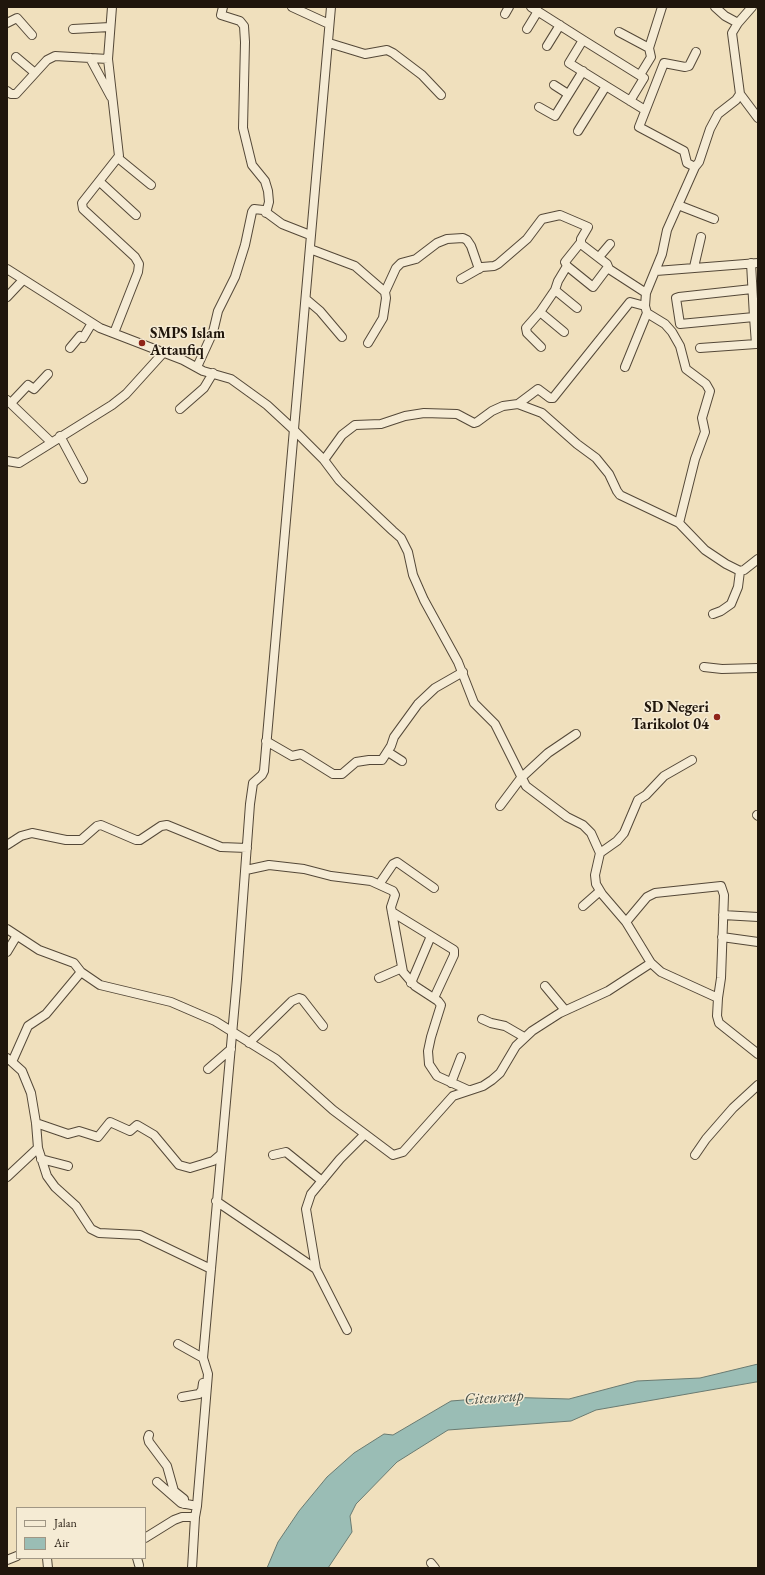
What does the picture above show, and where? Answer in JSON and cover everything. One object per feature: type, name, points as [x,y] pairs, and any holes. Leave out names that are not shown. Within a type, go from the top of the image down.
[{"type":"street","points":[[112,7],[108,59],[119,147],[118,158],[82,203],[83,209],[135,257],[139,264],[138,272],[114,333]]},
{"type":"street","points":[[223,7],[221,15],[240,21],[244,26],[243,128],[252,164],[265,181],[268,191],[269,202],[266,213]]},
{"type":"street","points":[[292,7],[330,24]]},
{"type":"street","points":[[182,1397],[199,1394],[202,1392],[216,1201],[231,1049],[253,783],[262,775],[264,771],[307,300],[310,235],[329,43],[331,7]]},
{"type":"street","points":[[640,75],[650,57],[648,48],[662,7]]},
{"type":"street","points":[[715,7],[725,16],[738,23]]},
{"type":"street","points":[[752,7],[734,29],[732,38],[740,94],[758,118]]},
{"type":"street","points":[[527,29],[534,9],[640,75],[644,78],[630,100]]},
{"type":"street","points":[[7,23],[17,18],[32,35]]},
{"type":"street","points":[[547,46],[560,25]]},
{"type":"street","points":[[73,29],[110,28]]},
{"type":"street","points":[[619,32],[648,48]]},
{"type":"street","points":[[583,40],[569,62],[645,110]]},
{"type":"street","points":[[329,43],[365,54],[387,50],[422,75],[440,95]]},
{"type":"street","points":[[695,167],[688,163],[684,151],[639,127],[664,63],[685,67],[688,66],[696,52]]},
{"type":"street","points":[[7,90],[11,94],[16,94],[47,60],[55,56],[108,59]]},
{"type":"street","points":[[16,57],[35,73]]},
{"type":"street","points":[[90,58],[113,101]]},
{"type":"street","points":[[539,107],[555,116],[583,71]]},
{"type":"street","points":[[554,85],[568,94]]},
{"type":"street","points":[[578,131],[606,86]]},
{"type":"street","points":[[625,367],[646,310],[646,293],[662,254],[667,230],[695,167],[699,162],[714,119],[736,100],[740,94]]},
{"type":"street","points":[[118,158],[151,185]]},
{"type":"street","points":[[100,182],[136,215]]},
{"type":"street","points":[[678,205],[714,219]]},
{"type":"street","points":[[197,368],[213,332],[218,311],[235,277],[246,245],[250,215],[254,209],[263,210],[282,224],[310,235]]},
{"type":"street","points":[[461,279],[482,267],[494,266],[498,264],[527,239],[542,219],[560,215],[588,227],[581,242],[565,262],[567,266],[593,287],[608,267]]},
{"type":"street","points":[[694,267],[701,237]]},
{"type":"street","points":[[368,342],[383,318],[386,298],[385,292],[396,268],[401,263],[416,259],[437,243],[446,240],[463,238],[467,240],[471,246],[479,269]]},
{"type":"street","points":[[581,242],[581,244],[599,257],[608,267],[646,293]]},
{"type":"street","points":[[599,257],[610,244]]},
{"type":"street","points":[[310,249],[355,266],[385,292]]},
{"type":"street","points":[[656,271],[755,263],[752,289],[757,344],[700,348]]},
{"type":"street","points":[[541,347],[527,334],[526,328],[540,312],[555,290],[558,281],[567,266]]},
{"type":"street","points":[[7,269],[92,323],[164,352],[197,368],[232,379],[267,405],[324,460],[339,480],[393,531],[405,545],[413,575],[424,600],[462,672],[474,703],[495,724],[526,786],[567,817],[587,829],[595,838],[600,853],[595,875],[596,884],[626,922],[651,963],[661,972],[718,998]]},
{"type":"street","points":[[7,297],[23,280]]},
{"type":"street","points":[[752,289],[676,298],[680,324],[754,317]]},
{"type":"street","points":[[555,290],[577,308]]},
{"type":"street","points":[[307,300],[320,311],[342,337]]},
{"type":"street","points":[[518,404],[538,389],[552,398],[630,302],[646,310],[665,324],[672,332],[680,346],[686,369],[706,384],[710,390],[702,418],[705,432],[695,459],[679,523]]},
{"type":"street","points":[[540,312],[564,332]]},
{"type":"street","points":[[70,348],[80,336],[83,338],[92,323]]},
{"type":"street","points":[[7,461],[19,463],[118,401],[164,352]]},
{"type":"street","points":[[180,409],[204,388],[212,373]]},
{"type":"street","points":[[48,374],[34,389],[28,385],[9,401],[51,442]]},
{"type":"street","points":[[324,460],[342,435],[355,425],[380,424],[405,416],[424,413],[457,414],[474,423],[503,406],[518,404],[537,410],[549,418],[577,444],[596,458],[610,474],[620,495],[679,523],[706,550],[740,570],[744,570],[758,559]]},
{"type":"street","points":[[60,436],[83,479]]},
{"type":"street","points":[[713,614],[721,612],[731,604],[738,587],[740,570]]},
{"type":"street","points":[[704,667],[722,670],[758,668]]},
{"type":"street","points":[[266,741],[292,756],[301,754],[333,774],[342,774],[356,762],[382,760],[388,752],[394,737],[418,704],[434,688],[462,672]]},
{"type":"street","points":[[500,806],[521,778],[548,753],[576,734]]},
{"type":"street","points":[[388,752],[402,760]]},
{"type":"street","points":[[600,853],[617,841],[624,833],[638,800],[664,776],[692,760]]},
{"type":"street","points":[[7,845],[21,836],[32,833],[66,840],[81,840],[97,826],[101,825],[136,840],[140,840],[161,826],[167,825],[221,847],[248,848]]},
{"type":"street","points":[[380,884],[393,864],[397,862],[434,888]]},
{"type":"street","points":[[246,870],[270,865],[304,869],[330,876],[371,881],[389,888],[394,894],[391,905],[402,968],[406,977],[411,983],[438,1001],[441,1008],[431,1037],[428,1051],[429,1064],[437,1076],[468,1090]]},
{"type":"street","points":[[626,922],[647,897],[655,893],[721,886],[723,891],[723,915],[721,978],[717,1016],[719,1023],[758,1054]]},
{"type":"street","points":[[583,906],[600,891]]},
{"type":"street","points":[[392,912],[453,948],[455,953],[434,998]]},
{"type":"street","points":[[723,915],[758,917]]},
{"type":"street","points":[[7,929],[16,937],[39,950],[67,959],[74,963],[81,972],[100,985],[153,997],[188,1008],[215,1021],[276,1059],[333,1110],[391,1154],[400,1154],[453,1096],[484,1086],[496,1076],[524,1037],[565,1010],[608,991],[651,963]]},
{"type":"street","points":[[411,983],[431,936]]},
{"type":"street","points":[[7,952],[16,937]]},
{"type":"street","points":[[722,937],[758,942]]},
{"type":"street","points":[[379,978],[402,968]]},
{"type":"street","points":[[81,972],[46,1014],[28,1026],[10,1060],[22,1071],[26,1080],[36,1123],[38,1148],[47,1176],[55,1187],[76,1206],[94,1232],[140,1235],[211,1269]]},
{"type":"street","points":[[545,986],[565,1010]]},
{"type":"street","points":[[249,1043],[292,1002],[299,998],[302,999],[323,1026]]},
{"type":"street","points":[[482,1018],[491,1023],[505,1026],[524,1037]]},
{"type":"street","points":[[208,1069],[231,1049]]},
{"type":"street","points":[[451,1083],[461,1057]]},
{"type":"street","points":[[695,1155],[706,1139],[732,1108],[758,1085]]},
{"type":"street","points":[[36,1123],[68,1134],[79,1131],[98,1137],[110,1122],[130,1131],[137,1125],[154,1135],[179,1164],[190,1168],[213,1161],[220,1155]]},
{"type":"street","points":[[346,1330],[316,1269],[306,1209],[309,1198],[365,1134]]},
{"type":"street","points":[[7,1177],[38,1148]]},
{"type":"street","points":[[273,1155],[286,1152],[322,1182]]},
{"type":"street","points":[[41,1160],[68,1166]]},
{"type":"street","points":[[216,1201],[316,1269]]},
{"type":"street","points":[[178,1344],[204,1361],[208,1374],[195,1517],[192,1568]]},
{"type":"street","points":[[149,1435],[149,1442],[167,1466],[174,1491],[184,1499],[184,1504]]},
{"type":"street","points":[[157,1482],[169,1495],[184,1504],[197,1506]]},
{"type":"street","points":[[146,1537],[174,1520],[188,1516],[195,1517]]},
{"type":"water","name":"Citeureup","points":[[758,1364],[758,1382],[596,1410],[571,1421],[448,1430],[397,1462],[356,1504],[350,1516],[352,1532],[328,1568],[267,1568],[278,1542],[299,1511],[327,1477],[354,1453],[384,1434],[393,1435],[451,1401],[501,1397],[569,1399],[637,1381],[700,1378]]},
{"type":"place","name":"SMPS Islam Attaufiq","points":[[142,343]]},
{"type":"place","name":"SD Negeri Tarikolot 04","points":[[717,717]]}]
